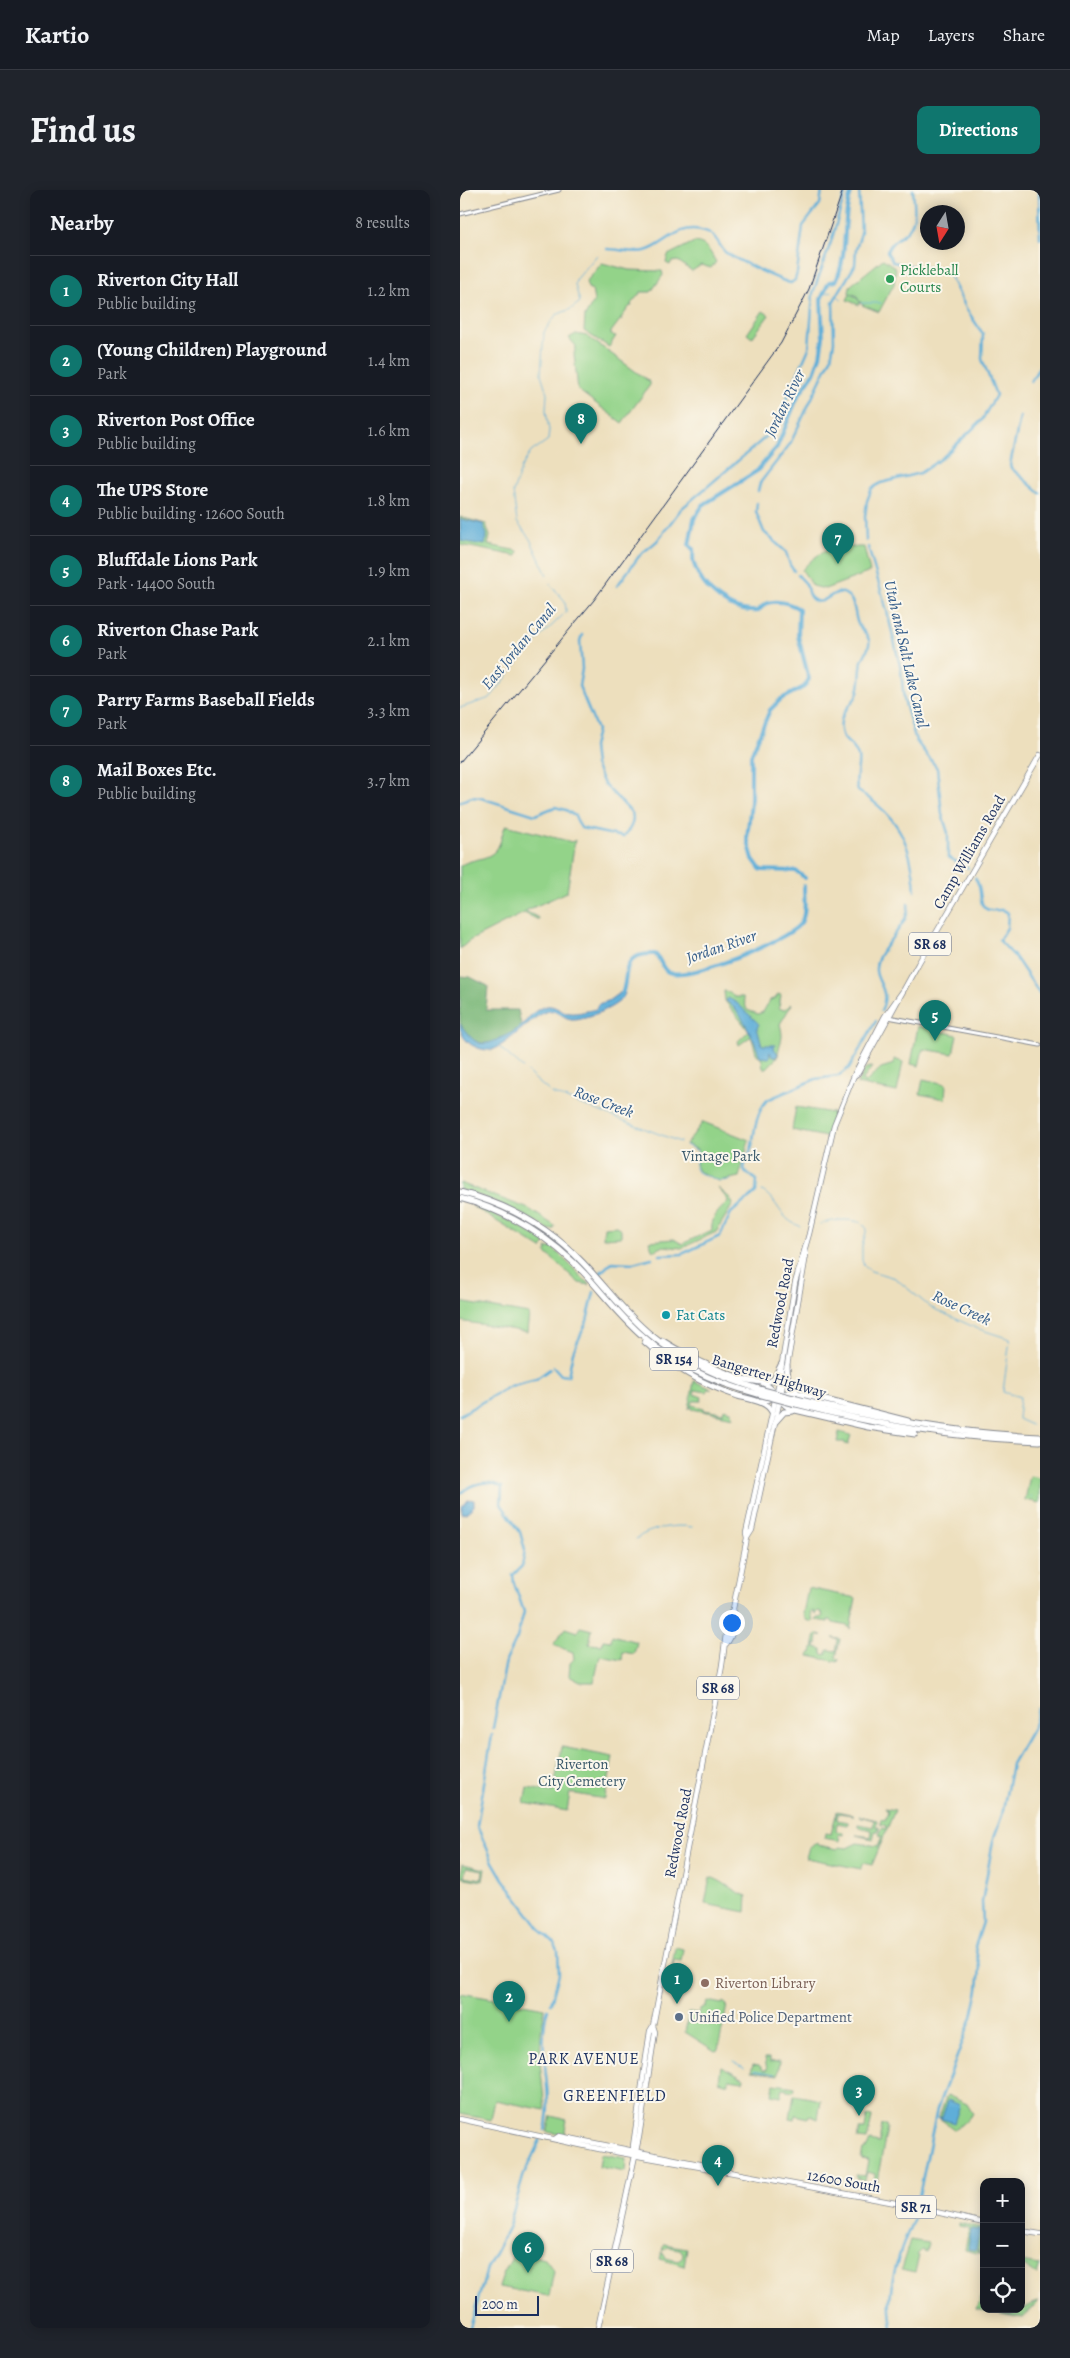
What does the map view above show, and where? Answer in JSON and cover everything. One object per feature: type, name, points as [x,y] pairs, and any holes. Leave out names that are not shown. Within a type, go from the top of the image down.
[{"type":"highway","name":"Bangerter Highway","points":[[460,1192],[504,1207],[555,1242],[583,1263],[633,1319],[658,1341],[685,1359],[713,1373],[759,1391]]},
{"type":"highway","name":"Bangerter Highway","points":[[460,1198],[510,1217],[544,1234]]},
{"type":"highway","name":"Bangerter Highway","points":[[555,1242],[644,1337],[683,1365],[727,1385],[759,1391],[895,1427],[958,1436],[1040,1441]]},
{"type":"highway","points":[[606,1298],[630,1326],[666,1360],[706,1382],[770,1407],[772,1412]]},
{"type":"highway","points":[[633,1319],[665,1342],[706,1365],[764,1383],[788,1408],[885,1430],[958,1436]]},
{"type":"highway","points":[[764,1383],[774,1379],[781,1365]]},
{"type":"highway","points":[[788,1366],[790,1386],[803,1393]]},
{"type":"highway","points":[[757,1401],[792,1391],[948,1430]]},
{"type":"highway","name":"Bangerter Highway","points":[[797,1401],[879,1419],[948,1430],[1040,1437]]},
{"type":"highway","points":[[776,1421],[786,1411],[800,1411]]},
{"type":"main road","points":[[460,214],[559,190]]},
{"type":"main road","name":"Camp Williams Road","points":[[846,1092],[1040,755]]},
{"type":"main road","points":[[888,1017],[1040,1045]]},
{"type":"main road","name":"Redwood Road","points":[[598,2328],[634,2153],[633,2146],[650,2031],[653,2026],[726,1644],[730,1640],[735,1614],[734,1609],[747,1538],[746,1533],[772,1412],[788,1366],[806,1255],[805,1250],[831,1135],[846,1092]]},
{"type":"main road","name":"Redwood Road","points":[[778,1396],[781,1365],[794,1289],[802,1253],[805,1250]]},
{"type":"main road","name":"SR 68","points":[[776,1421],[778,1396]]},
{"type":"main road","name":"Redwood Road","points":[[747,1538],[752,1530],[776,1421]]},
{"type":"main road","name":"12600 South","points":[[460,2119],[634,2153],[722,2173],[729,2172],[901,2204],[980,2222]]},
{"type":"main road","points":[[1025,2231],[1040,2234]]},
{"type":"green space","points":[[694,242],[702,244],[710,252],[716,262],[711,268],[701,265],[692,271],[678,261],[671,262],[670,265],[666,263],[668,255]]},
{"type":"green space","points":[[883,259],[896,268],[894,284],[879,312],[862,305],[860,301],[859,305],[847,300],[850,294],[859,301],[856,295],[849,293],[850,286]]},
{"type":"green space","points":[[602,263],[629,270],[662,271],[663,275],[651,292],[641,292],[631,304],[632,306],[621,318],[622,320],[611,332],[611,335],[616,336],[609,347],[584,331],[585,316],[594,301],[592,290],[588,288],[586,282]]},
{"type":"green space","points":[[763,311],[769,315],[752,338],[747,334]]},
{"type":"green space","points":[[576,334],[587,336],[650,382],[650,385],[622,423],[578,390],[574,354],[576,346],[569,338]]},
{"type":"green space","points":[[460,517],[486,524],[490,536],[488,545],[518,551],[517,556],[460,545]]},
{"type":"green space","points":[[844,547],[864,547],[870,572],[825,589],[813,586],[802,570],[809,562],[829,550]]},
{"type":"green space","points":[[506,825],[572,842],[575,840],[567,892],[525,911],[539,918],[539,920],[524,913],[469,941],[460,949],[460,866],[494,852],[498,847]]},
{"type":"green space","points":[[460,976],[470,977],[488,986],[486,1010],[518,1010],[521,1025],[509,1035],[495,1042],[481,1043],[474,1040],[460,1022]]},
{"type":"green space","points":[[724,991],[730,992],[734,997],[743,997],[747,1010],[758,1014],[763,1012],[770,1000],[776,998],[778,994],[781,995],[779,1008],[784,1010],[792,1004],[780,1024],[782,1038],[778,1056],[767,1068],[763,1068],[762,1060],[756,1053],[750,1037],[739,1045],[738,1041],[749,1031],[725,1001]]},
{"type":"green space","points":[[918,1026],[957,1035],[953,1054],[923,1049],[919,1066],[911,1064]]},
{"type":"green space","points":[[894,1059],[903,1062],[897,1092],[857,1084],[866,1068],[872,1067],[862,1081],[865,1083],[881,1068],[894,1064]]},
{"type":"green space","points":[[923,1079],[946,1084],[945,1099],[920,1094]]},
{"type":"green space","points":[[796,1107],[833,1113],[826,1137],[792,1130]]},
{"type":"green space","name":"Vintage Park","points":[[703,1122],[749,1140],[739,1177],[719,1181],[698,1171],[696,1167],[698,1150],[686,1144]]},
{"type":"green space","points":[[460,1183],[529,1209],[555,1226],[554,1229],[549,1230],[506,1206],[460,1190]]},
{"type":"green space","points":[[718,1188],[730,1198],[733,1204],[716,1232],[682,1248],[663,1246],[653,1251],[649,1241],[674,1239],[682,1244],[712,1230],[714,1218],[728,1200]]},
{"type":"green space","points":[[472,1206],[512,1222],[545,1242],[542,1249]]},
{"type":"green space","points":[[616,1226],[621,1229],[621,1237],[603,1238],[604,1227]]},
{"type":"green space","points":[[547,1248],[553,1248],[590,1285],[579,1283],[546,1253]]},
{"type":"green space","points":[[460,1302],[529,1314],[527,1332],[460,1321]]},
{"type":"green space","points":[[694,1381],[712,1389],[708,1389],[707,1392],[695,1390],[694,1394],[702,1397],[701,1401],[693,1401],[692,1405],[704,1408],[704,1410],[723,1413],[724,1409],[731,1411],[734,1417],[692,1409],[691,1406],[689,1409]]},
{"type":"green space","points":[[839,1432],[851,1435],[848,1445],[845,1442],[837,1442]]},
{"type":"green space","points":[[1030,1476],[1040,1478],[1040,1503],[1025,1500]]},
{"type":"green space","points":[[808,1588],[856,1598],[850,1629],[848,1626],[833,1623],[831,1620],[828,1620],[828,1622],[816,1620],[823,1616],[818,1611],[815,1614],[814,1611],[811,1611],[813,1622],[806,1620],[803,1614]]},
{"type":"green space","points":[[580,1627],[592,1630],[589,1644],[602,1645],[603,1640],[611,1641],[612,1635],[637,1642],[634,1654],[623,1652],[622,1660],[600,1656],[594,1682],[580,1682],[569,1676],[570,1663],[574,1659],[573,1652],[553,1645],[565,1628],[577,1632]]},
{"type":"green space","points":[[816,1634],[822,1635],[818,1636],[815,1647],[822,1649],[822,1654],[826,1655],[828,1650],[836,1651],[838,1640],[833,1638],[840,1639],[836,1658],[839,1659],[838,1662],[809,1656],[812,1653]]},
{"type":"green space","name":"Riverton City Cemetery","points":[[562,1747],[613,1757],[605,1799],[570,1793],[567,1811],[524,1803],[527,1788],[553,1792]]},
{"type":"green space","points":[[885,1808],[895,1810],[872,1865],[864,1863],[861,1869],[806,1858],[809,1847],[817,1843],[818,1845],[838,1849],[839,1847],[847,1848],[857,1843],[878,1846],[882,1836],[879,1835],[882,1828],[885,1829],[886,1826],[880,1824],[881,1819],[885,1820],[888,1812]]},
{"type":"green space","points":[[837,1811],[854,1815],[838,1813],[837,1820],[848,1822],[848,1825],[837,1823],[836,1831],[843,1832],[843,1835],[838,1834],[840,1841],[824,1838],[825,1833],[831,1834]]},
{"type":"green space","points":[[859,1816],[877,1820],[876,1827],[879,1827],[879,1831],[875,1831],[873,1839],[856,1835],[871,1837],[872,1830],[858,1827],[858,1824],[873,1827],[874,1820]]},
{"type":"green space","points":[[463,1864],[485,1869],[483,1881],[460,1877]],"holes":[[[466,1867],[483,1870],[482,1879],[464,1876]]]},
{"type":"green space","points":[[710,1877],[747,1896],[746,1912],[705,1904]]},
{"type":"green space","points":[[675,1947],[683,1949],[681,1961],[674,1960],[670,1979]]},
{"type":"green space","points":[[460,1993],[545,2008],[541,2033],[540,2062],[545,2110],[495,2100],[491,2120],[460,2114]]},
{"type":"green space","points":[[707,2001],[722,2004],[723,2002],[727,2005],[718,2050],[715,2051],[685,2032],[689,2012],[699,2013],[700,2010],[706,2007]]},
{"type":"green space","points":[[765,2058],[770,2058],[770,2062],[780,2061],[778,2075],[751,2071],[753,2064],[759,2065],[763,2070],[767,2070]]},
{"type":"green space","points":[[721,2066],[744,2078],[743,2081],[729,2079],[728,2084],[719,2081]]},
{"type":"green space","points":[[774,2084],[795,2087],[794,2091],[783,2089],[781,2096],[772,2094]]},
{"type":"green space","points":[[794,2095],[821,2100],[818,2119],[809,2115],[808,2118],[796,2115],[795,2119],[790,2118]]},
{"type":"green space","points":[[947,2095],[967,2104],[973,2114],[955,2130],[939,2118]]},
{"type":"green space","points":[[551,2116],[567,2120],[564,2135],[547,2132]]},
{"type":"green space","points":[[867,2116],[872,2117],[867,2140],[858,2139],[860,2129],[865,2129]]},
{"type":"green space","points":[[882,2125],[886,2125],[887,2128],[877,2181],[874,2181],[875,2174],[867,2172],[865,2180],[857,2178],[856,2175],[865,2176],[868,2160],[861,2159],[863,2150],[867,2148],[870,2141],[879,2143]]},
{"type":"green space","points":[[601,2154],[626,2158],[625,2172],[599,2167]]},
{"type":"green space","points":[[959,2223],[980,2228],[980,2253],[978,2253],[978,2249],[977,2253],[965,2250],[969,2228],[959,2226]]},
{"type":"green space","points":[[910,2240],[928,2243],[926,2252],[922,2250],[917,2255],[919,2256],[915,2272],[901,2269]]},
{"type":"green space","points":[[664,2244],[687,2248],[684,2266],[660,2259],[662,2252],[666,2258],[678,2261],[682,2258],[683,2253],[680,2249],[668,2247],[662,2251]]},
{"type":"green space","points":[[516,2251],[545,2259],[554,2271],[549,2296],[499,2287],[504,2272]]},
{"type":"green space","points":[[1025,2263],[1040,2265],[1037,2275],[1025,2267]]},
{"type":"green space","points":[[980,2300],[980,2310],[976,2309]]},
{"type":"green space","points":[[1039,2302],[1022,2318],[996,2313],[1025,2313],[1025,2308]]},
{"type":"water","points":[[460,519],[483,524],[487,535],[485,545],[461,541]]},
{"type":"water","points":[[619,993],[625,993],[610,1008],[577,1019],[565,1017],[553,1011],[544,1012],[499,1047],[492,1050],[480,1049],[470,1044],[461,1030],[460,1024],[477,1042],[493,1042],[520,1027],[535,1011],[543,1007],[550,1006],[569,1013],[580,1012],[596,1009],[598,1004],[608,1001]]},
{"type":"water","points":[[728,998],[737,1003],[759,1024],[757,1028],[762,1045],[775,1045],[774,1048],[778,1054],[776,1057],[772,1057],[770,1052],[769,1058],[760,1057],[742,1018],[732,1005],[726,1001]]},
{"type":"water","points":[[469,1499],[474,1500],[474,1506],[462,1514],[462,1506]]},
{"type":"water","points":[[948,2100],[960,2105],[954,2123],[939,2118],[942,2117]]},
{"type":"water","points":[[971,2229],[980,2230],[976,2250],[968,2249]]},
{"type":"waterway","name":"East Jordan Canal","points":[[607,249],[645,251],[679,232],[695,229],[712,234],[729,255],[791,283],[795,280],[797,273],[803,226],[820,204],[822,190]]},
{"type":"waterway","points":[[617,586],[640,555],[657,541],[681,509],[770,433],[777,421],[809,348],[813,293],[831,242],[846,190]]},
{"type":"waterway","name":"Jordan River","points":[[764,605],[758,611],[738,609],[719,598],[704,583],[693,562],[693,549],[689,545],[694,519],[703,505],[757,471],[777,447],[798,396],[814,373],[820,356],[823,338],[821,299],[829,282],[836,281],[840,270],[847,213],[852,190]]},
{"type":"waterway","points":[[758,491],[760,483],[790,444],[831,358],[834,342],[833,302],[855,265],[856,249],[861,233],[859,190]]},
{"type":"waterway","name":"Utah and Salt Lake Canal","points":[[898,263],[893,262],[887,252],[892,243],[910,228],[914,218],[913,190]]},
{"type":"waterway","points":[[1039,192],[1040,238]]},
{"type":"waterway","name":"East Jordan Canal","points":[[547,575],[530,539],[517,522],[513,492],[522,466],[531,452],[548,440],[547,393],[541,374],[544,332],[556,315],[571,309],[580,302],[575,285],[576,280],[597,255]]},
{"type":"waterway","name":"Utah and Salt Lake Canal","points":[[866,541],[865,516],[867,501],[872,488],[881,483],[920,473],[942,458],[982,420],[996,395],[982,359],[983,334],[967,310],[951,278],[946,272],[938,269],[906,265]]},
{"type":"waterway","name":"Jordan River","points":[[823,294],[832,292]]},
{"type":"waterway","points":[[838,296],[841,299]]},
{"type":"waterway","points":[[861,303],[881,303]]},
{"type":"waterway","points":[[1031,381],[1040,366]]},
{"type":"waterway","points":[[1020,417],[1010,465],[1011,468],[1040,493]]},
{"type":"waterway","points":[[757,503],[756,512],[764,532],[786,552],[794,571]]},
{"type":"waterway","name":"Utah and Salt Lake Canal","points":[[868,547],[887,611],[901,670],[904,700],[916,741],[937,768],[942,814],[948,833],[948,857],[968,868]]},
{"type":"waterway","points":[[798,575],[806,584],[811,598],[816,601],[825,600],[838,593],[848,596],[851,599],[858,624],[869,640],[868,648],[862,661],[857,695],[844,713],[841,729],[844,739],[854,748],[858,757],[856,783],[858,791],[884,811],[901,833],[911,859],[915,891]]},
{"type":"waterway","name":"East Jordan Canal","points":[[460,708],[490,698],[533,644],[566,612],[565,601],[550,584]]},
{"type":"waterway","name":"Jordan River","points":[[765,604],[782,602],[799,609],[798,636],[809,679],[804,687],[781,699],[770,710],[751,755],[751,802],[747,838],[753,859],[761,870],[796,871],[805,878]]},
{"type":"waterway","points":[[460,802],[472,797],[481,798],[535,815],[555,807],[566,810],[575,816],[581,828],[623,837],[627,832],[632,823],[632,813],[604,784],[595,765],[593,747],[597,730],[579,686],[582,669],[580,641],[582,635]]},
{"type":"waterway","name":"Utah and Salt Lake Canal","points":[[975,878],[978,882],[981,902],[985,908],[988,910],[1002,910],[1008,913],[1007,928],[999,940],[1015,957],[1040,994]]},
{"type":"waterway","name":"Jordan River","points":[[621,997],[630,961],[635,957],[655,954],[668,972],[679,974],[715,966],[736,958],[791,931],[800,924],[804,916],[804,886]]},
{"type":"waterway","points":[[881,1011],[884,995],[876,973],[878,959],[905,918],[908,904]]},
{"type":"waterway","points":[[660,1255],[682,1254],[720,1236],[731,1213],[756,1192],[757,1180],[747,1174],[744,1169],[752,1146],[758,1116],[763,1105],[767,1100],[816,1079],[838,1076],[849,1068],[876,1021]]},
{"type":"waterway","name":"Rose Creek","points":[[499,1047],[523,1068]]},
{"type":"waterway","name":"Rose Creek","points":[[527,1072],[551,1093],[680,1142]]},
{"type":"waterway","name":"Rose Creek","points":[[686,1145],[698,1151],[695,1168],[697,1172],[720,1181],[731,1180]]},
{"type":"waterway","name":"Rose Creek","points":[[762,1191],[772,1199],[783,1215],[800,1226]]},
{"type":"waterway","name":"Rose Creek","points":[[820,1224],[841,1220],[852,1220],[862,1223],[867,1229],[862,1246],[864,1266],[871,1271],[895,1278],[930,1307],[976,1328],[1010,1339],[1003,1392],[1020,1397],[1018,1419],[1031,1425]]},
{"type":"waterway","points":[[599,1274],[612,1262],[633,1263],[652,1258]]},
{"type":"waterway","points":[[554,1367],[561,1375],[568,1376],[573,1352],[587,1321],[594,1292]]},
{"type":"waterway","points":[[460,1415],[510,1386],[536,1379],[550,1369]]},
{"type":"waterway","points":[[460,1494],[480,1483],[491,1483],[502,1487],[501,1504],[520,1532],[525,1550],[522,1566],[513,1575],[524,1612],[517,1638],[506,1661],[493,1728]]},
{"type":"waterway","points":[[636,1539],[648,1532],[662,1528],[692,1527]]},
{"type":"waterway","name":"Utah and Salt Lake Canal","points":[[918,2201],[937,2109],[972,2017],[978,1990],[980,1967],[975,1947],[983,1922],[982,1902],[993,1841],[1002,1815],[1012,1764],[1034,1726],[1039,1709]]},
{"type":"waterway","points":[[492,1735],[477,1826],[503,1879],[542,1932],[555,1944],[558,1951],[559,1974],[551,2003]]},
{"type":"waterway","points":[[545,2130],[548,2099],[543,2039],[548,2009]]},
{"type":"waterway","points":[[733,2061],[744,2067]]},
{"type":"waterway","points":[[754,2070],[775,2074]]},
{"type":"waterway","points":[[470,2328],[487,2269],[509,2226],[524,2174],[540,2140]]},
{"type":"waterway","name":"Utah and Salt Lake Canal","points":[[892,2328],[890,2303],[893,2278],[903,2245],[916,2213]]},
{"type":"railway","points":[[460,762],[594,600],[781,343],[809,289],[843,190]]},
{"type":"place","name":"Pickleball Courts","points":[[890,279]]},
{"type":"place","name":"Mail Boxes Etc.","points":[[581,444]]},
{"type":"place","name":"Parry Farms Baseball Fields","points":[[838,564]]},
{"type":"place","name":"Bluffdale Lions Park","points":[[935,1041]]},
{"type":"place","name":"Fat Cats","points":[[666,1315]]},
{"type":"place","name":"Riverton Library","points":[[705,1983]]},
{"type":"place","name":"Riverton City Hall","points":[[677,2004]]},
{"type":"place","name":"Unified Police Department","points":[[679,2017]]},
{"type":"place","name":"(Young Children) Playground","points":[[509,2022]]},
{"type":"place","name":"Riverton Post Office","points":[[859,2116]]},
{"type":"place","name":"The UPS Store","points":[[718,2186]]},
{"type":"place","name":"Riverton Chase Park","points":[[528,2273]]},
{"type":"district","name":"PARK AVENUE","points":[[584,2058]]},
{"type":"district","name":"GREENFIELD","points":[[615,2095]]}]
